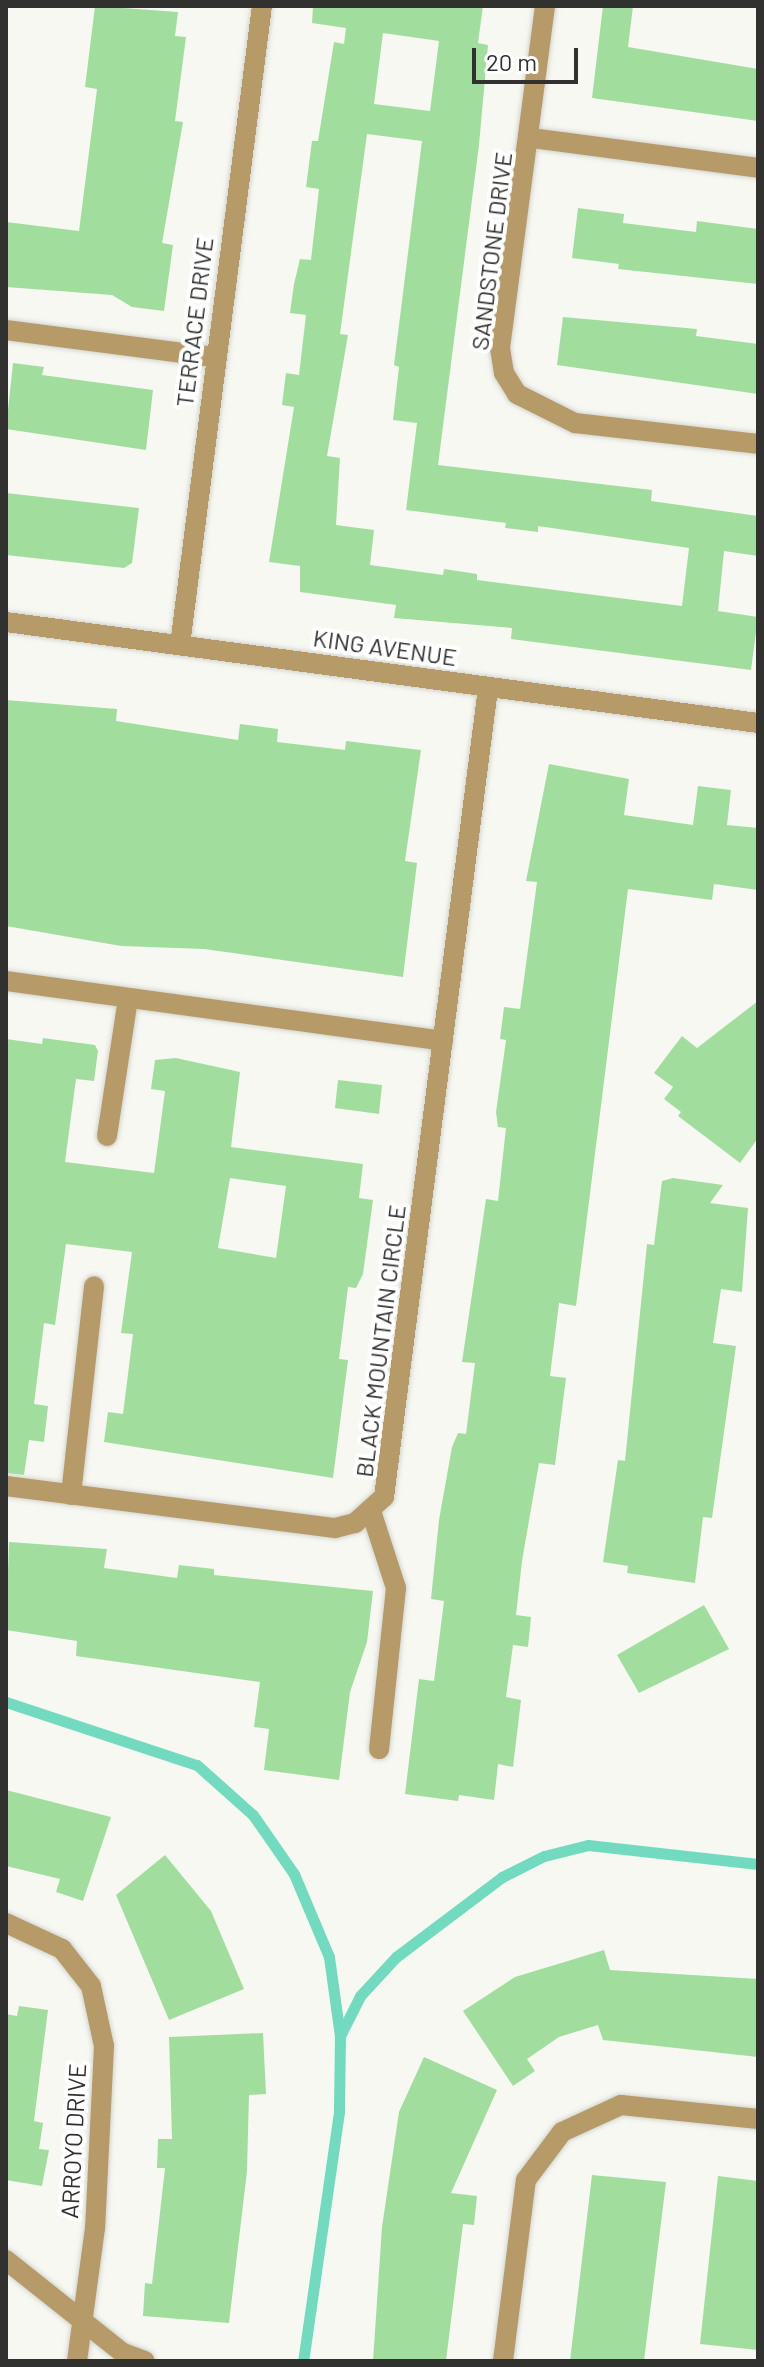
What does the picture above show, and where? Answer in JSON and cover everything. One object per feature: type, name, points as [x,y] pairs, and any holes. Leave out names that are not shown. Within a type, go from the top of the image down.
[{"type":"street","name":"TERRACE DRIVE","points":[[180,645],[262,6]]},
{"type":"street","name":"SANDSTONE DRIVE","points":[[545,6],[531,138],[500,348],[504,373],[517,394],[575,423],[758,444]]},
{"type":"street","points":[[531,138],[758,168]]},
{"type":"street","points":[[6,330],[215,357]]},
{"type":"street","name":"KING AVENUE","points":[[6,622],[758,723]]},
{"type":"street","name":"BLACK MOUNTAIN CIRCLE","points":[[6,1486],[335,1528],[371,1511],[391,1480],[488,688]]},
{"type":"street","points":[[6,981],[443,1041]]},
{"type":"street","points":[[107,1136],[128,999]]},
{"type":"street","points":[[71,1495],[94,1286]]},
{"type":"street","points":[[371,1511],[396,1588],[379,1749]]},
{"type":"street","name":"ARROYO DRIVE","points":[[6,1923],[62,1949],[91,1986],[104,2046],[97,2212],[77,2361]]},
{"type":"street","points":[[503,2361],[526,2180],[562,2132],[621,2105],[758,2119]]},
{"type":"street","points":[[6,2260],[81,2323],[145,2361]]},
{"type":"building","points":[[95,6],[178,12],[175,36],[186,37],[175,121],[183,122],[162,243],[173,245],[164,311],[132,307],[112,295],[6,287],[6,222],[79,231],[97,89],[85,87]]},
{"type":"building","points":[[313,6],[483,6],[478,43],[488,45],[479,145],[438,465],[652,490],[651,501],[758,516],[758,556],[724,551],[718,611],[758,617],[751,670],[511,639],[512,628],[394,618],[396,605],[300,592],[300,566],[269,562],[294,407],[282,405],[286,373],[299,375],[306,315],[290,313],[300,259],[311,260],[319,189],[306,187],[312,141],[318,141],[334,42],[344,44],[346,28],[312,23]],"holes":[[[383,33],[439,41],[430,111],[374,104]],[[367,134],[422,141],[394,365],[399,367],[393,420],[417,423],[406,510],[506,523],[505,528],[538,532],[538,526],[689,548],[682,606],[477,580],[477,574],[444,569],[443,575],[370,565],[374,530],[336,525],[340,458],[327,456],[348,335],[340,334]]]},
{"type":"building","points":[[603,6],[633,6],[628,47],[758,69],[758,121],[592,98]]},
{"type":"building","points":[[578,208],[624,214],[623,223],[696,232],[697,221],[758,229],[758,284],[618,269],[619,264],[572,258]]},
{"type":"building","points":[[563,317],[697,329],[696,336],[758,344],[758,394],[557,365]]},
{"type":"building","points":[[13,363],[44,367],[42,375],[153,390],[146,450],[6,429]]},
{"type":"building","points":[[6,493],[139,508],[132,563],[124,568],[6,555]]},
{"type":"building","points":[[6,700],[117,709],[116,721],[238,740],[240,724],[278,729],[277,742],[345,750],[346,741],[421,750],[405,861],[417,863],[403,977],[204,949],[121,946],[6,926]]},
{"type":"building","points":[[549,764],[629,779],[624,815],[693,825],[698,786],[731,790],[727,825],[758,828],[758,890],[714,884],[712,900],[628,889],[576,1306],[559,1303],[550,1376],[566,1378],[555,1465],[539,1463],[522,1561],[516,1615],[531,1617],[528,1647],[513,1645],[506,1697],[521,1700],[513,1767],[498,1764],[494,1800],[459,1795],[458,1801],[405,1794],[419,1679],[434,1681],[444,1601],[431,1599],[439,1520],[452,1447],[458,1433],[466,1434],[475,1363],[462,1362],[486,1199],[498,1201],[506,1128],[498,1127],[496,1112],[506,1040],[500,1039],[504,1007],[520,1009],[537,882],[526,881]]},
{"type":"building","points":[[758,1001],[758,1138],[740,1163],[678,1116],[681,1112],[664,1099],[673,1087],[654,1073],[682,1036],[697,1048]]},
{"type":"building","points":[[43,1038],[95,1045],[98,1051],[94,1081],[76,1079],[65,1162],[154,1173],[165,1091],[151,1089],[155,1060],[176,1058],[240,1072],[231,1147],[363,1164],[359,1198],[373,1200],[363,1274],[356,1288],[348,1287],[339,1359],[348,1360],[333,1478],[104,1442],[108,1412],[123,1414],[133,1334],[121,1333],[132,1252],[66,1244],[55,1325],[44,1323],[34,1404],[48,1406],[44,1442],[29,1440],[24,1475],[6,1473],[6,1039],[42,1044]],"holes":[[[230,1178],[286,1186],[276,1258],[218,1248]]]},
{"type":"building","points":[[338,1080],[382,1085],[379,1114],[335,1108]]},
{"type":"building","points":[[673,1178],[723,1185],[710,1203],[748,1208],[742,1292],[721,1289],[713,1343],[736,1346],[712,1518],[703,1517],[695,1583],[627,1573],[628,1566],[603,1562],[618,1460],[625,1461],[647,1244],[654,1245],[662,1181]]},
{"type":"building","points":[[9,1542],[107,1549],[104,1568],[177,1578],[179,1565],[214,1569],[214,1575],[373,1591],[367,1642],[350,1692],[339,1780],[264,1770],[269,1729],[254,1727],[260,1682],[76,1656],[77,1641],[6,1630]]},
{"type":"building","points":[[704,1605],[729,1649],[639,1693],[617,1655]]},
{"type":"building","points":[[6,1790],[111,1817],[83,1901],[56,1892],[60,1879],[6,1866]]},
{"type":"building","points":[[165,1855],[211,1911],[244,1989],[169,2020],[116,1895]]},
{"type":"building","points":[[604,1950],[610,1970],[758,1979],[758,2057],[603,2040],[598,2025],[559,2037],[527,2059],[535,2071],[513,2086],[463,2011],[515,1977]]},
{"type":"building","points":[[19,2006],[48,2010],[34,2121],[43,2123],[39,2149],[49,2150],[42,2186],[6,2180],[6,2014],[17,2016]]},
{"type":"building","points":[[263,2033],[266,2094],[249,2095],[247,2171],[229,2323],[143,2316],[145,2283],[152,2284],[165,2168],[157,2168],[158,2139],[172,2139],[169,2037]]},
{"type":"building","points":[[424,2057],[497,2090],[451,2193],[477,2196],[474,2225],[463,2224],[446,2361],[373,2361],[382,2227],[399,2112]]},
{"type":"building","points":[[592,2175],[666,2182],[644,2361],[570,2361]]},
{"type":"building","points":[[718,2176],[758,2181],[758,2350],[700,2344]]},
{"type":"waterway","points":[[6,1702],[197,1765],[253,1815],[294,1874],[329,1957],[340,2036],[339,2112],[303,2361]]},
{"type":"waterway","points":[[340,2036],[360,1996],[396,1957],[502,1877],[544,1856],[588,1845],[758,1864]]}]
